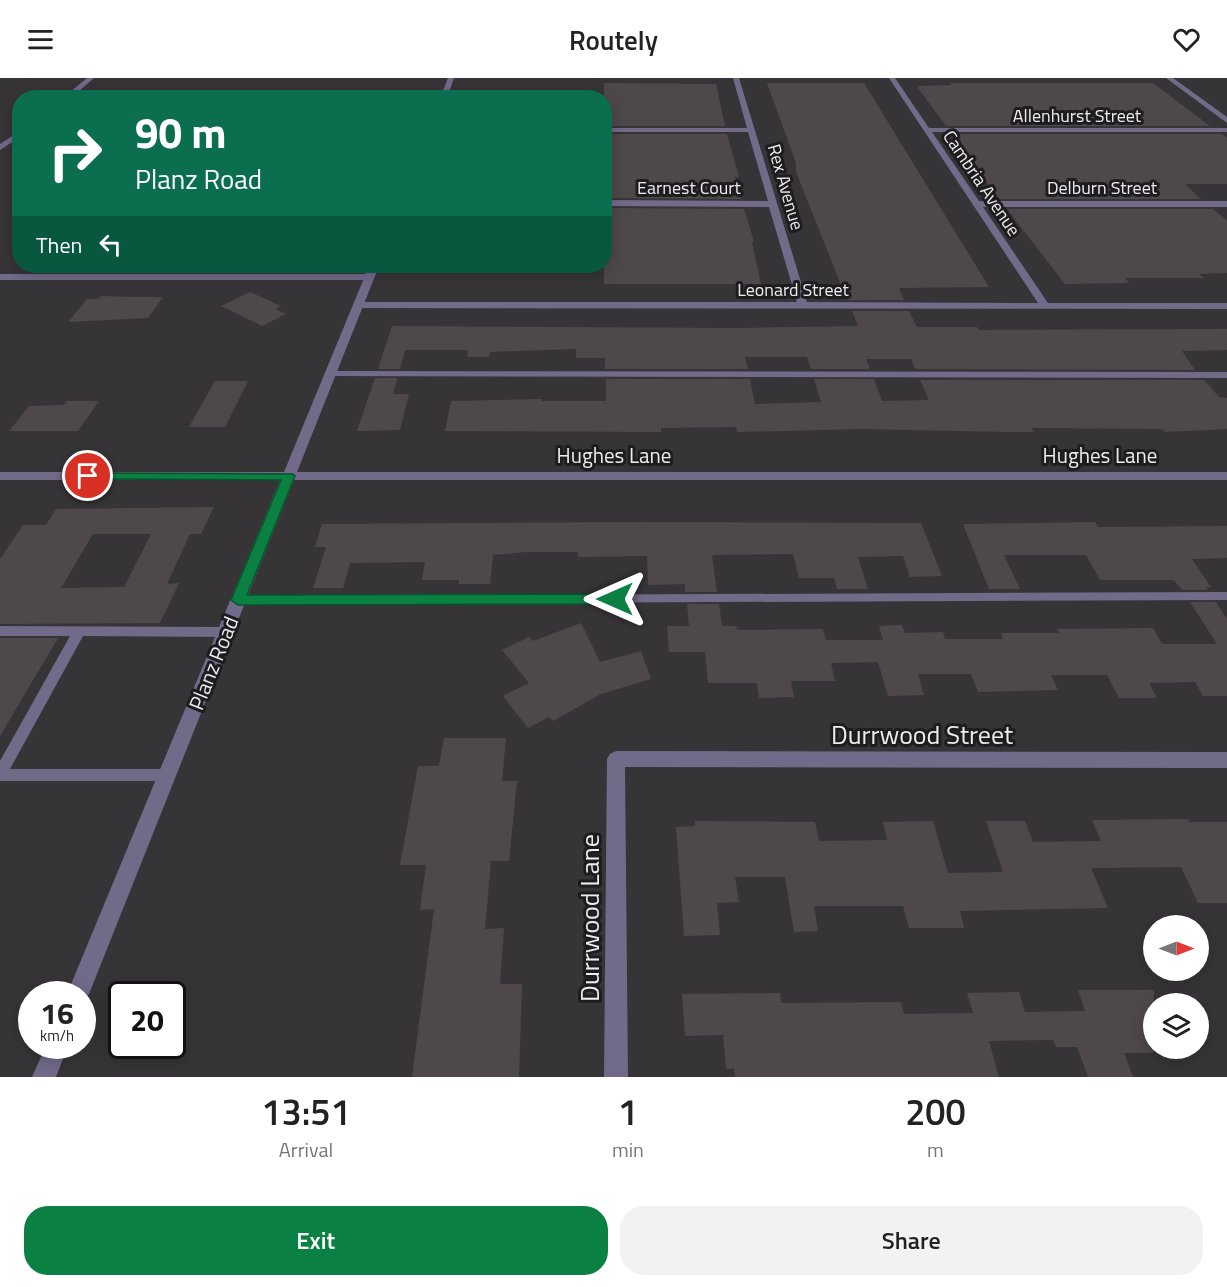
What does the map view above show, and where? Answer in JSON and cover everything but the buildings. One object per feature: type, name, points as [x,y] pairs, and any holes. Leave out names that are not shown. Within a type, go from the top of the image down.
[{"type":"street","points":[[76,90],[91,78]]},
{"type":"street","name":"Rex Avenue","points":[[736,78],[803,306]]},
{"type":"street","name":"Cambria Avenue","points":[[892,78],[1045,306]]},
{"type":"street","points":[[1169,78],[1227,121]]},
{"type":"street","points":[[612,130],[752,130]]},
{"type":"street","name":"Allenhurst Street","points":[[926,130],[1227,130]]},
{"type":"street","name":"Earnest Court","points":[[612,203],[773,204]]},
{"type":"street","name":"Delburn Street","points":[[976,204],[1227,204]]},
{"type":"street","points":[[0,277],[248,273]]},
{"type":"street","name":"Planz Road","points":[[83,981],[371,273]]},
{"type":"street","name":"Leonard Street","points":[[358,305],[1227,306]]},
{"type":"street","name":"Hughes Lane","points":[[0,476],[1227,476]]},
{"type":"street","name":"Durrwood Street","points":[[616,759],[1227,760]]},
{"type":"street","name":"Durrwood Lane","points":[[616,759],[616,1077]]},
{"type":"street","points":[[44,1077],[52,1059]]},
{"type":"lane","points":[[330,374],[1227,375]]},
{"type":"lane","points":[[238,600],[1227,596]]},
{"type":"lane","points":[[0,632],[225,632]]},
{"type":"lane","points":[[79,632],[0,775],[167,775]]},
{"type":"route","points":[[88,476],[289,476],[238,600],[615,599]]}]
